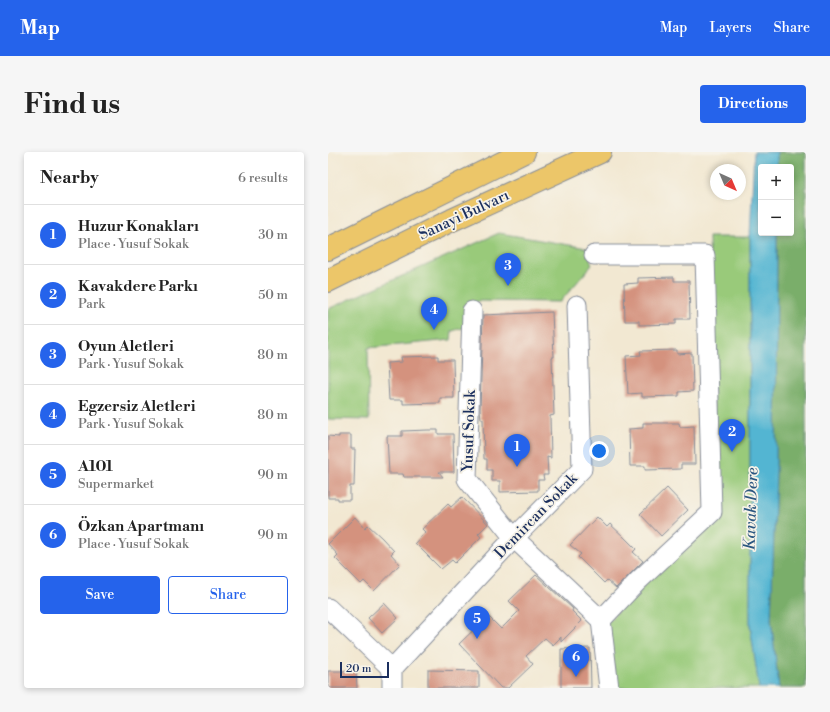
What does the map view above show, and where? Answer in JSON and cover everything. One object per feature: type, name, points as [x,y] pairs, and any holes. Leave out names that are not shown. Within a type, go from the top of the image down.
[{"type":"main road","name":"Sanayi Bulvarı","points":[[328,249],[524,152]]},
{"type":"main road","name":"Sanayi Bulvarı","points":[[328,281],[452,220],[600,152]]},
{"type":"street","points":[[594,255],[705,255],[712,512],[638,581],[601,620],[609,688]]},
{"type":"street","name":"Demircan Sokak","points":[[392,669],[514,538],[582,469],[578,305]]},
{"type":"street","name":"Yusuf Sokak","points":[[472,311],[467,479],[514,538],[601,620]]},
{"type":"street","points":[[328,608],[392,669],[392,688]]},
{"type":"green space","points":[[777,152],[806,152],[806,688],[779,688],[771,620],[776,472],[777,236],[794,236],[794,164],[777,164]]},
{"type":"green space","points":[[499,233],[587,248],[592,265],[560,302],[477,301],[467,327],[452,331],[451,340],[368,348],[369,420],[328,419],[328,309]]},
{"type":"green space","points":[[709,237],[750,237],[750,625],[759,688],[617,688],[606,623],[716,513]]},
{"type":"water","name":"Kavak Dere","points":[[754,152],[777,152],[777,164],[758,164],[758,236],[777,236],[776,472],[771,620],[779,688],[759,688],[750,625],[750,237]]},
{"type":"building","points":[[674,277],[674,281],[689,281],[690,319],[676,319],[676,324],[639,325],[639,321],[625,321],[624,284],[638,283],[638,278]]},
{"type":"building","points":[[552,312],[554,415],[550,416],[551,458],[547,457],[548,475],[543,475],[544,480],[538,480],[538,491],[500,492],[500,481],[492,481],[492,470],[487,470],[487,459],[484,459],[483,419],[481,419],[480,409],[483,315]]},
{"type":"building","points":[[677,350],[677,354],[692,353],[693,391],[679,392],[679,396],[642,397],[642,393],[628,394],[626,356],[641,355],[640,351]]},
{"type":"building","points":[[438,356],[438,360],[453,360],[454,398],[440,398],[440,403],[403,404],[403,400],[389,400],[387,363],[402,362],[401,357]]},
{"type":"building","points":[[643,423],[679,423],[680,427],[694,426],[695,464],[681,464],[681,469],[645,470],[645,466],[630,466],[629,429],[643,428]]},
{"type":"building","points":[[438,430],[438,434],[453,434],[454,472],[439,472],[443,477],[404,477],[403,474],[389,474],[387,436],[402,436],[402,431]]},
{"type":"building","points":[[339,435],[351,435],[351,449],[355,449],[354,486],[350,486],[350,500],[328,498],[328,436],[339,437]]},
{"type":"building","points":[[667,488],[688,510],[661,536],[640,514]]},
{"type":"building","points":[[462,497],[488,524],[478,534],[481,537],[455,563],[452,560],[441,569],[415,543],[425,532],[422,529],[448,504],[451,507]]},
{"type":"building","points":[[355,517],[365,528],[368,525],[382,538],[394,551],[391,554],[400,564],[374,591],[364,581],[361,584],[335,558],[338,555],[328,544]]},
{"type":"building","points":[[597,517],[607,527],[610,524],[624,537],[636,549],[633,552],[643,561],[616,588],[607,580],[604,583],[578,557],[581,554],[570,545]]},
{"type":"building","points":[[536,575],[573,609],[572,611],[582,621],[561,642],[561,637],[553,645],[545,638],[526,656],[533,664],[508,688],[501,688],[459,644],[488,616],[501,629],[519,611],[509,601]]},
{"type":"building","points":[[384,603],[398,618],[382,633],[368,618]]},
{"type":"building","points":[[590,648],[591,688],[561,688],[561,649]]},
{"type":"building","points":[[428,670],[479,671],[479,688],[428,688]]},
{"type":"building","points":[[328,671],[356,671],[357,688],[328,688]]},
{"type":"place","name":"Oyun Aletleri","points":[[508,286]]},
{"type":"place","name":"Egzersiz Aletleri","points":[[434,330]]},
{"type":"place","name":"Kavakdere Parkı","points":[[732,452]]},
{"type":"place","name":"Huzur Konakları","points":[[517,467]]},
{"type":"place","name":"A101","points":[[477,639]]},
{"type":"place","name":"Özkan Apartmanı","points":[[576,677]]}]
